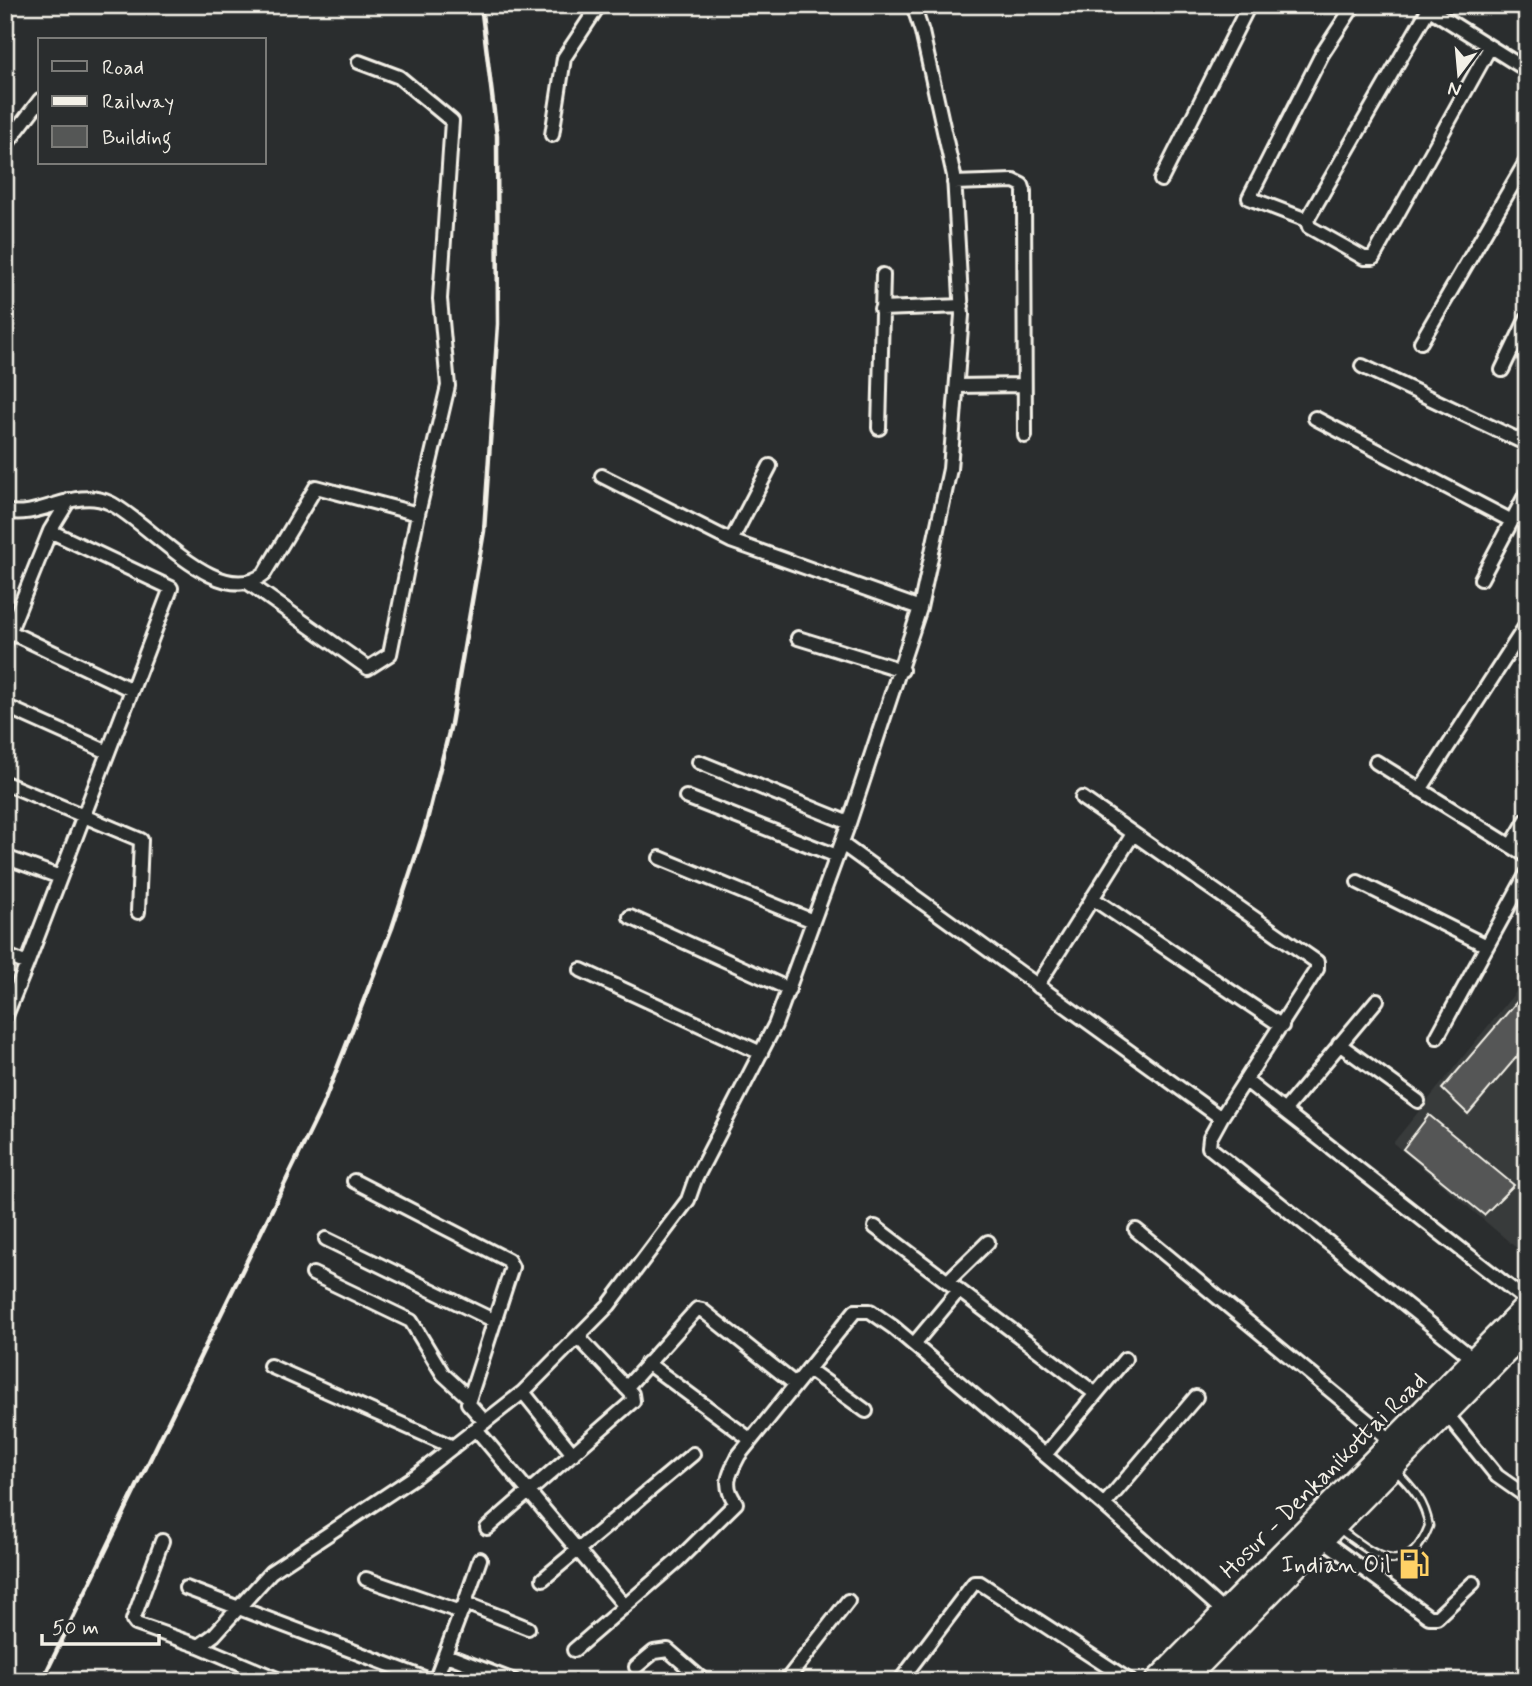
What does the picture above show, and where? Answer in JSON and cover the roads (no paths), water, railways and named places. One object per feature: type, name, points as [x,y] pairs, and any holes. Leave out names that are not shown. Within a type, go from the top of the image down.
[{"type":"main road","name":"Hosur - Denkanikottai Road","points":[[1184,1681],[1326,1526],[1394,1442],[1527,1303]]},
{"type":"main road","name":"Hosur - Denkanikottai Road","points":[[1156,1681],[1223,1611],[1392,1468],[1527,1331]]},
{"type":"street","points":[[552,135],[564,58],[599,5]]},
{"type":"street","points":[[199,1646],[214,1635],[271,1572],[417,1475],[523,1392],[609,1305],[688,1200],[695,1181],[761,1053],[789,989],[902,670],[920,608],[950,469],[961,306],[954,183],[922,32],[913,5]]},
{"type":"street","points":[[1161,180],[1249,5]]},
{"type":"street","points":[[1307,220],[1249,198],[1322,54],[1353,5]]},
{"type":"street","points":[[1490,47],[1373,258],[1364,258],[1309,227],[1307,220],[1428,7],[1527,70]]},
{"type":"street","points":[[5,511],[29,512],[84,497],[108,502],[214,578],[227,584],[250,584],[368,668],[390,654],[418,514],[448,386],[440,299],[452,121],[400,77],[359,62]]},
{"type":"street","points":[[5,146],[38,103]]},
{"type":"street","points":[[1421,342],[1527,160]]},
{"type":"street","points":[[954,183],[1014,181],[1022,185],[1025,436]]},
{"type":"street","points":[[879,428],[883,275]]},
{"type":"street","points":[[881,309],[961,306]]},
{"type":"street","points":[[1502,370],[1527,318]]},
{"type":"street","points":[[1362,366],[1527,444]]},
{"type":"street","points":[[957,386],[1024,385]]},
{"type":"street","points":[[1315,418],[1512,520]]},
{"type":"street","points":[[731,541],[770,466]]},
{"type":"street","points":[[603,476],[731,541],[920,608]]},
{"type":"street","points":[[250,584],[264,574],[316,486],[418,514]]},
{"type":"street","points":[[1481,579],[1527,492]]},
{"type":"street","points":[[69,500],[50,531],[7,637],[132,690]]},
{"type":"street","points":[[5,1017],[171,588],[50,531]]},
{"type":"street","points":[[1420,790],[1527,624]]},
{"type":"street","points":[[798,638],[902,670]]},
{"type":"street","points":[[5,706],[108,752]]},
{"type":"street","points":[[699,762],[849,823]]},
{"type":"street","points":[[1376,762],[1527,856]]},
{"type":"street","points":[[5,783],[141,840],[138,912]]},
{"type":"street","points":[[686,797],[839,850],[1222,1118]]},
{"type":"street","points":[[1082,798],[1316,959],[1317,969],[1208,1143],[1213,1152],[1475,1360]]},
{"type":"street","points":[[1511,846],[1527,819]]},
{"type":"street","points":[[1037,986],[1133,834]]},
{"type":"street","points":[[5,857],[60,877]]},
{"type":"street","points":[[660,858],[813,921]]},
{"type":"street","points":[[1437,1037],[1527,873]]},
{"type":"street","points":[[1358,882],[1487,946]]},
{"type":"street","points":[[1092,898],[1282,1026]]},
{"type":"street","points":[[630,917],[789,989]]},
{"type":"street","points":[[5,955],[27,964]]},
{"type":"street","points":[[581,970],[761,1053]]},
{"type":"street","points":[[1284,1111],[1377,1000]]},
{"type":"street","points":[[1339,1044],[1418,1101]]},
{"type":"street","points":[[1246,1081],[1527,1303]]},
{"type":"street","points":[[354,1181],[508,1260],[512,1267],[511,1275],[469,1398],[470,1408],[529,1492],[624,1605]]},
{"type":"street","points":[[875,1227],[1096,1394]]},
{"type":"street","points":[[1136,1230],[1394,1442]]},
{"type":"street","points":[[326,1239],[495,1321]]},
{"type":"street","points":[[947,1281],[988,1242]]},
{"type":"street","points":[[313,1275],[411,1321],[443,1374],[469,1398]]},
{"type":"street","points":[[914,1344],[959,1290]]},
{"type":"street","points":[[626,1388],[690,1313],[702,1310],[795,1384]]},
{"type":"street","points":[[574,1650],[677,1561],[736,1503],[729,1494],[728,1475],[751,1440],[855,1311],[870,1311],[914,1344],[1104,1505],[1223,1611]]},
{"type":"street","points":[[487,1528],[630,1406],[632,1394],[578,1337]]},
{"type":"street","points":[[1045,1455],[1125,1359]]},
{"type":"street","points":[[647,1363],[751,1440]]},
{"type":"street","points":[[270,1366],[453,1447]]},
{"type":"street","points":[[808,1369],[866,1411]]},
{"type":"street","points":[[523,1392],[573,1454]]},
{"type":"street","points":[[1104,1505],[1196,1397]]},
{"type":"street","points":[[1446,1413],[1497,1476],[1527,1497]]},
{"type":"street","points":[[543,1579],[693,1454]]},
{"type":"street","points":[[1326,1526],[1429,1617],[1437,1617],[1473,1583]]},
{"type":"street","points":[[162,1541],[133,1620],[136,1624],[199,1646],[282,1681]]},
{"type":"street","points":[[186,1588],[240,1606],[434,1681],[480,1559]]},
{"type":"street","points":[[366,1579],[528,1628]]},
{"type":"street","points":[[901,1681],[974,1583],[980,1583],[1130,1681]]},
{"type":"street","points":[[786,1681],[848,1601]]},
{"type":"street","points":[[635,1667],[654,1652],[667,1650],[704,1681]]},
{"type":"street","points":[[446,1655],[514,1681]]},
{"type":"lane","points":[[1326,1526],[1384,1559],[1404,1558],[1411,1553],[1429,1526],[1427,1510],[1412,1487],[1392,1468]]},
{"type":"railway","points":[[42,1681],[322,1107],[392,928],[425,828],[451,724],[484,531],[498,324],[497,136],[481,5]]},
{"type":"place","name":"Indian Oil","points":[[1414,1564]]}]
